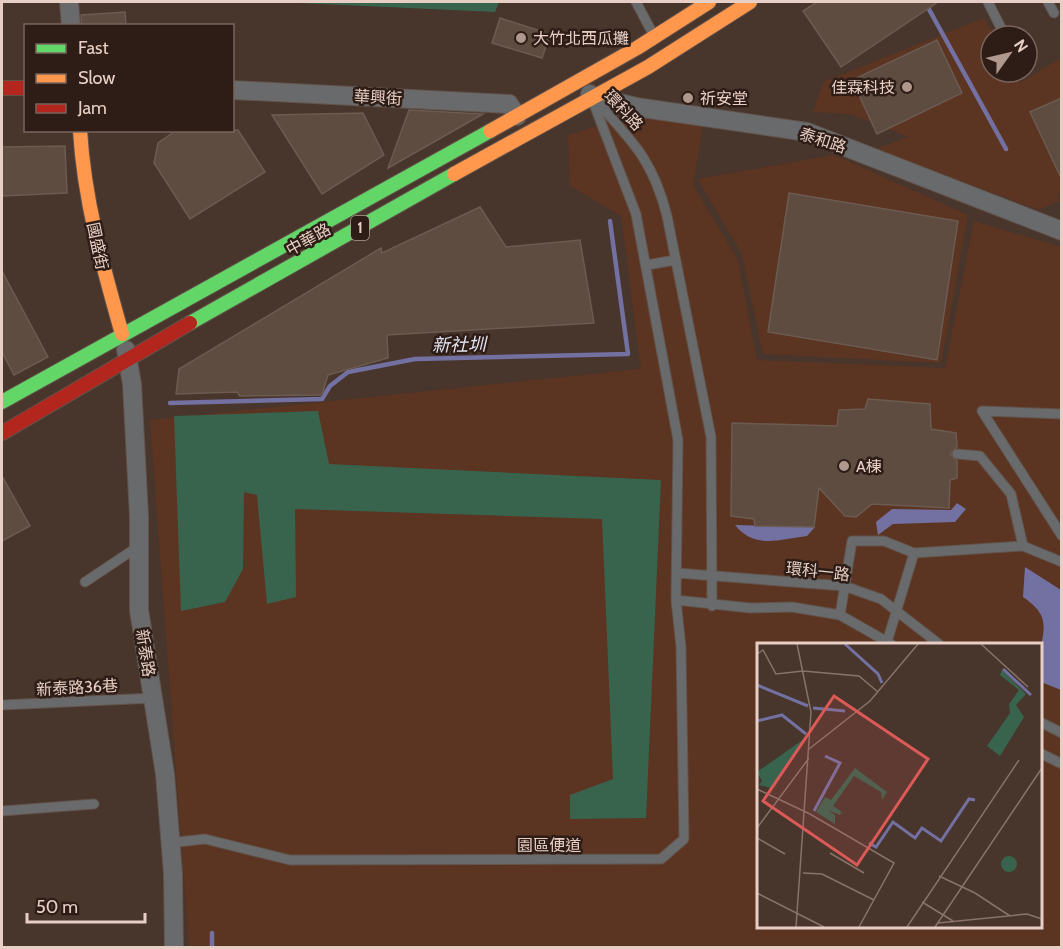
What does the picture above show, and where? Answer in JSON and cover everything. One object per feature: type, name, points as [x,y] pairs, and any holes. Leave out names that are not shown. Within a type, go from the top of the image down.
[{"type":"main road","name":"1","points":[[654,37],[686,8],[709,2]]},
{"type":"main road","name":"1","points":[[664,58],[750,2]]},
{"type":"main road","name":"中華路","points":[[2,402],[517,116],[654,37]]},
{"type":"main road","name":"中華路","points":[[2,433],[128,358],[592,96],[664,58]]},
{"type":"main road","points":[[2,88],[24,88]]},
{"type":"main road","name":"國盛街","points":[[80,132],[82,167],[96,241],[106,284],[122,334]]},
{"type":"street","points":[[69,2],[71,24]]},
{"type":"street","points":[[580,80],[592,96]]},
{"type":"street","name":"華興街","points":[[234,90],[509,104],[517,116]]},
{"type":"street","name":"泰和路","points":[[592,96],[636,107],[807,132],[1062,231]]},
{"type":"street","name":"國盛街","points":[[122,334],[128,358]]},
{"type":"street","name":"新泰路","points":[[128,358],[133,396],[139,610],[165,774],[173,873],[174,948]]},
{"type":"lane","points":[[636,2],[664,58]]},
{"type":"lane","points":[[988,2],[999,24]]},
{"type":"lane","points":[[1048,2],[1054,13]]},
{"type":"lane","points":[[686,8],[703,34]]},
{"type":"lane","name":"環科路","points":[[592,96],[642,152],[660,190],[711,437],[712,606]]},
{"type":"lane","name":"環科路","points":[[592,96],[636,214],[678,440],[676,600]]},
{"type":"lane","points":[[647,265],[675,260]]},
{"type":"lane","points":[[1062,414],[982,411],[1062,536]]},
{"type":"lane","points":[[957,454],[980,456],[1011,494],[1023,546]]},
{"type":"lane","points":[[840,615],[852,541],[884,541],[914,553],[1023,546],[1062,562]]},
{"type":"lane","points":[[85,582],[139,546]]},
{"type":"lane","points":[[676,600],[712,606],[792,607],[840,615],[889,643],[914,553]]},
{"type":"lane","name":"環科一路","points":[[677,573],[844,586],[881,599],[937,643]]},
{"type":"lane","name":"園區便道","points":[[169,843],[205,839],[290,860],[660,860],[684,839],[681,647],[676,600]]},
{"type":"lane","name":"新泰路36巷","points":[[2,705],[153,698]]},
{"type":"lane","points":[[1042,723],[1062,733]]},
{"type":"lane","points":[[1042,754],[1062,764]]},
{"type":"lane","points":[[2,811],[94,804]]},
{"type":"shaded area","points":[[984,18],[987,24],[979,24],[979,84],[1039,84],[1039,71],[1061,58],[1061,195],[1057,193],[1060,201],[1039,210],[876,149],[909,137],[851,114],[813,112],[823,82]]},
{"type":"shaded area","points":[[633,115],[703,125],[693,185],[738,260],[757,360],[945,368],[974,221],[1061,247],[1061,947],[189,947],[150,420],[641,369],[621,216],[570,186],[568,135]]},
{"type":"shaded area","points":[[834,155],[968,215],[941,363],[763,354],[742,255],[698,179]]},
{"type":"green space","points":[[279,2],[499,2],[495,12]]},
{"type":"green space","points":[[318,411],[329,464],[661,480],[646,818],[570,819],[570,795],[613,779],[602,519],[295,509],[296,597],[267,604],[257,495],[244,492],[243,569],[225,602],[181,611],[174,416]]},
{"type":"water","points":[[957,503],[966,509],[955,522],[893,524],[878,535],[876,522],[892,509],[951,510]]},
{"type":"water","points":[[735,525],[815,527],[807,536],[768,541],[751,538]]},
{"type":"water","points":[[1025,567],[1061,590],[1061,690],[1042,682],[1043,621],[1037,609],[1023,597]]},
{"type":"building","points":[[817,2],[938,2],[841,67],[803,11]]},
{"type":"building","points":[[125,12],[126,24],[82,24],[81,15]]},
{"type":"building","name":"大竹北西瓜攤","points":[[500,18],[550,34],[542,58],[492,43]]},
{"type":"building","name":"佳霖科技","points":[[937,40],[962,93],[877,134],[852,80]]},
{"type":"building","points":[[1062,98],[1062,180],[1030,112]]},
{"type":"building","points":[[409,110],[483,114],[388,168]]},
{"type":"building","points":[[363,113],[384,155],[322,194],[272,115]]},
{"type":"building","points":[[238,130],[265,172],[190,219],[154,163],[158,143],[174,132],[234,132]]},
{"type":"building","points":[[65,146],[67,193],[2,196],[2,147]]},
{"type":"building","points":[[789,193],[958,221],[937,360],[768,332]]},
{"type":"building","points":[[480,207],[506,247],[580,240],[594,323],[387,335],[388,358],[328,375],[322,395],[240,396],[237,392],[176,394],[179,369],[381,248],[382,253]]},
{"type":"building","points":[[2,271],[48,357],[14,375],[2,352]]},
{"type":"building","name":"A棟","points":[[868,399],[930,404],[931,429],[956,433],[957,447],[950,454],[957,461],[957,478],[950,480],[949,508],[872,504],[856,517],[845,516],[819,488],[814,527],[755,526],[754,519],[731,516],[732,423],[837,426],[839,410],[865,409]]},
{"type":"building","points":[[2,476],[30,526],[2,541]]},
{"type":"waterway","points":[[925,2],[1006,149]]},
{"type":"waterway","name":"新社圳","points":[[170,403],[322,399],[330,386],[348,372],[415,359],[628,354],[610,221]]},
{"type":"waterway","name":"新社圳","points":[[212,933],[212,948]]},
{"type":"traffic: fast","points":[[2,402],[490,131]]},
{"type":"traffic: fast","points":[[190,323],[454,174]]},
{"type":"traffic: slow","points":[[490,131],[637,48],[709,2]]},
{"type":"traffic: slow","points":[[454,174],[648,67],[750,2]]},
{"type":"traffic: slow","points":[[80,132],[90,208],[122,334]]},
{"type":"traffic: jam","points":[[2,88],[24,88]]},
{"type":"traffic: jam","points":[[2,433],[190,323]]},
{"type":"place","name":"大竹北西瓜攤","points":[[521,38]]},
{"type":"place","name":"佳霖科技","points":[[907,87]]},
{"type":"place","name":"祈安堂","points":[[688,98]]},
{"type":"place","name":"A棟","points":[[844,466]]}]
